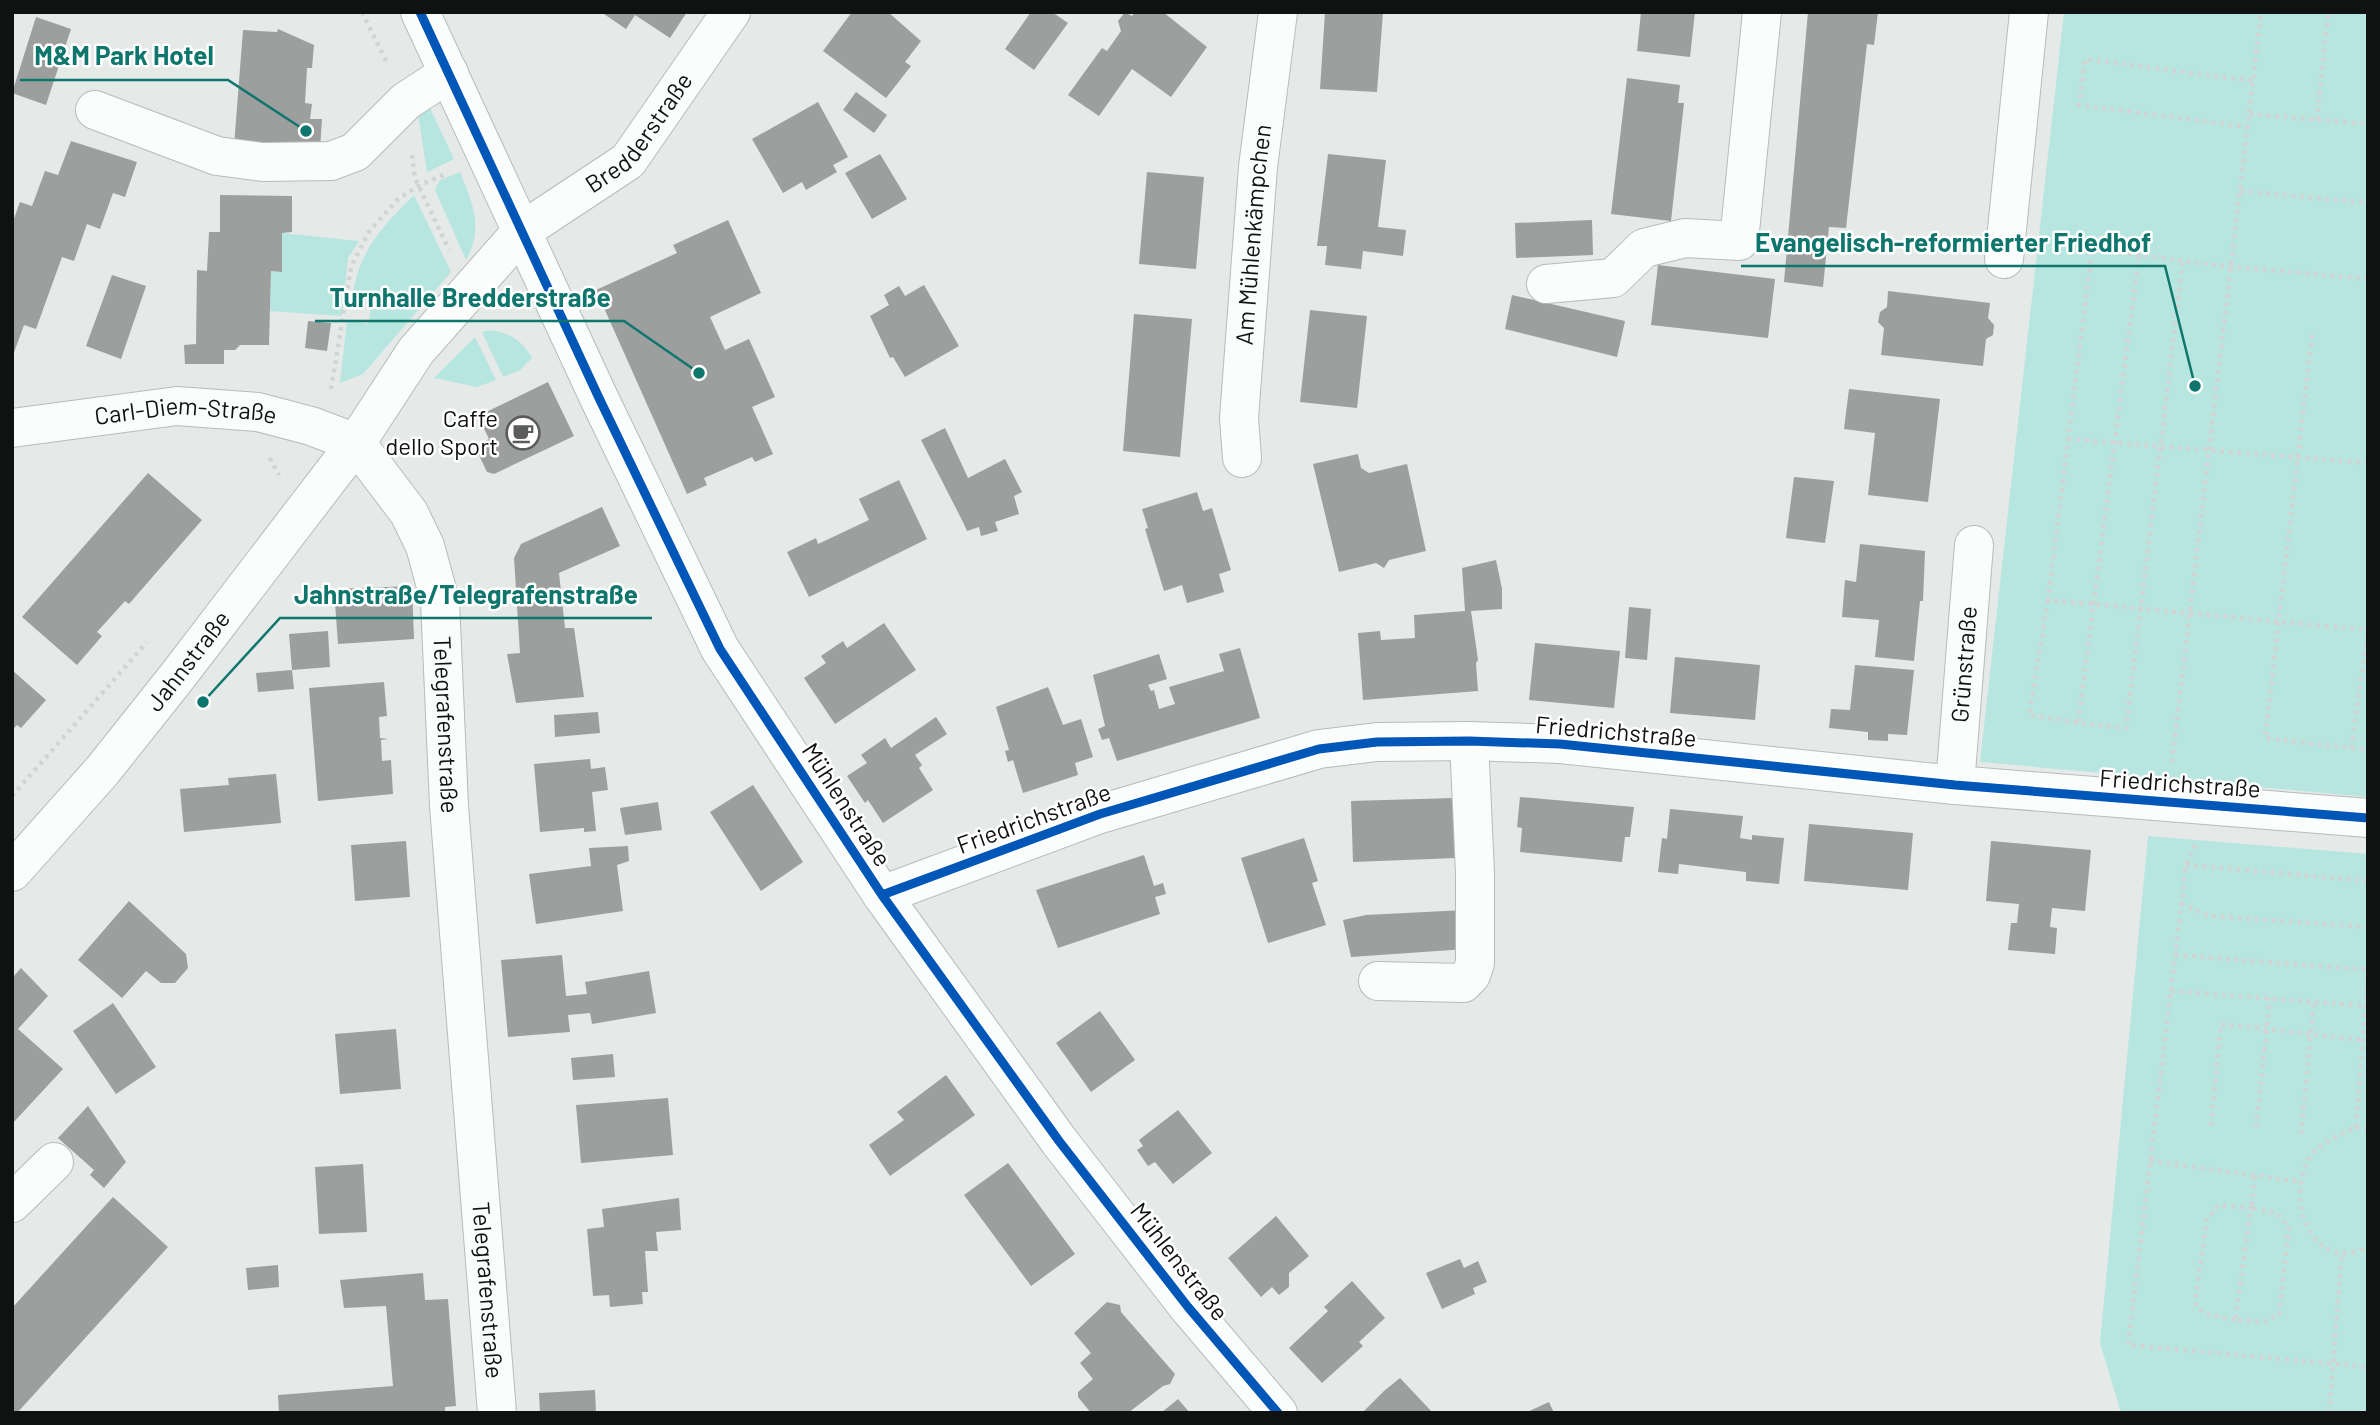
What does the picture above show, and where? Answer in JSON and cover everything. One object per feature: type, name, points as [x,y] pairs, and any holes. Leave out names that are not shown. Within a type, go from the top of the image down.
[{"type":"street","points":[[356,443],[416,351],[522,231],[420,12]]},
{"type":"street","name":"Bredderstraße","points":[[522,231],[628,162],[732,12]]},
{"type":"street","name":"Am Mühlenkämpchen","points":[[1242,458],[1239,418],[1256,194],[1278,12]]},
{"type":"street","points":[[1546,284],[1613,278],[1644,248],[1685,238],[1739,241],[1762,12]]},
{"type":"street","points":[[2004,259],[2029,12]]},
{"type":"street","points":[[95,110],[217,156],[263,162],[331,161],[355,152],[406,101],[449,73]]},
{"type":"street","name":"Mühlenstraße","points":[[522,231],[720,649],[882,895],[1059,1141],[1188,1307],[1278,1413]]},
{"type":"street","name":"Carl-Diem-Straße","points":[[12,428],[177,406],[258,412],[310,425],[356,443]]},
{"type":"street","name":"Jahnstraße","points":[[12,872],[102,771],[356,443]]},
{"type":"street","name":"Telegrafenstraße","points":[[356,443],[409,513],[425,546],[440,601],[449,806],[497,1413]]},
{"type":"street","name":"Grünstraße","points":[[1955,785],[1975,545]]},
{"type":"street","points":[[1378,981],[1463,983],[1471,975],[1475,963],[1475,873],[1469,740]]},
{"type":"street","name":"Friedrichstraße","points":[[882,895],[1100,814],[1319,749],[1377,742],[1469,740],[1560,744],[1955,785],[2368,818]]},
{"type":"street","points":[[12,1203],[54,1162]]},
{"type":"path","points":[[362,12],[406,101],[418,186],[469,292]]},
{"type":"path","points":[[2167,803],[2261,12]]},
{"type":"path","points":[[2317,120],[2329,12]]},
{"type":"path","points":[[2249,127],[2079,105],[2085,59],[2253,81]]},
{"type":"path","points":[[2250,114],[2368,124]]},
{"type":"path","points":[[310,425],[334,383],[351,267],[368,233],[397,200],[418,186]]},
{"type":"path","points":[[2241,191],[2368,203]]},
{"type":"path","points":[[2183,261],[2126,729],[2029,715],[2048,600],[2092,249],[2232,267],[2368,279]]},
{"type":"path","points":[[2078,723],[2096,605],[2139,255]]},
{"type":"path","points":[[2312,335],[2265,738],[2368,750]]},
{"type":"path","points":[[2068,439],[2368,463]]},
{"type":"path","points":[[2048,600],[2368,630],[2351,748]]},
{"type":"path","points":[[2368,881],[2186,865],[2128,1345],[2368,1367]]},
{"type":"path","points":[[2181,904],[2209,916],[2368,928]]},
{"type":"path","points":[[2175,955],[2368,972],[2356,1127]]},
{"type":"path","points":[[2171,991],[2366,1006]]},
{"type":"path","points":[[2256,1128],[2270,999]]},
{"type":"path","points":[[2301,1133],[2314,1002]]},
{"type":"path","points":[[2211,1125],[2221,1024],[2362,1040]]},
{"type":"path","points":[[2368,1130],[2356,1127],[2334,1138],[2309,1159],[2302,1182],[2302,1216],[2314,1240],[2342,1253],[2368,1249]]},
{"type":"path","points":[[2150,1161],[2302,1182]]},
{"type":"path","points":[[2235,1320],[2255,1176]]},
{"type":"path","points":[[2218,1205],[2251,1209],[2276,1213],[2289,1226],[2279,1315],[2263,1322],[2235,1320],[2203,1313],[2195,1303],[2207,1219],[2218,1205]]},
{"type":"path","points":[[2329,1413],[2342,1253]]},
{"type":"shaded area","points":[[2064,12],[2368,12],[2368,797],[1980,762]]},
{"type":"shaded area","points":[[430,108],[454,159],[427,172],[418,114]]},
{"type":"shaded area","points":[[460,172],[475,216],[474,237],[466,260],[435,190],[440,180]]},
{"type":"shaded area","points":[[414,195],[451,272],[363,374],[340,383],[347,320],[368,324],[372,303],[352,299],[360,267],[381,230]]},
{"type":"shaded area","points":[[282,233],[359,241],[348,258],[342,316],[270,311],[271,271],[282,272]]},
{"type":"shaded area","points":[[491,330],[515,339],[532,358],[520,370],[503,377],[482,332]]},
{"type":"shaded area","points":[[475,337],[496,380],[477,387],[434,378]]},
{"type":"shaded area","points":[[2148,836],[2368,854],[2368,1413],[2121,1413],[2100,1343]]},
{"type":"building","points":[[601,12],[687,12],[670,38],[635,15],[626,29]]},
{"type":"building","points":[[852,12],[888,12],[921,41],[905,62],[911,66],[886,98],[823,51]]},
{"type":"building","points":[[1031,12],[1052,12],[1068,23],[1034,70],[1005,49]]},
{"type":"building","points":[[1125,12],[1132,16],[1135,12],[1163,12],[1207,47],[1171,97],[1132,69],[1099,116],[1068,95],[1102,48],[1107,51],[1121,31],[1118,21]]},
{"type":"building","points":[[1325,12],[1383,12],[1377,92],[1320,89]]},
{"type":"building","points":[[1641,12],[1695,12],[1690,57],[1637,51]]},
{"type":"building","points":[[1808,12],[1878,12],[1874,45],[1867,44],[1846,228],[1829,227],[1823,287],[1784,282]]},
{"type":"building","points":[[36,17],[71,29],[46,105],[12,93]]},
{"type":"building","points":[[278,29],[314,45],[312,68],[307,68],[305,103],[312,104],[310,119],[322,119],[320,149],[234,146],[243,30],[277,32]]},
{"type":"building","points":[[1627,78],[1680,85],[1678,103],[1684,103],[1671,221],[1611,214]]},
{"type":"building","points":[[856,92],[887,115],[874,133],[843,110]]},
{"type":"building","points":[[818,102],[848,157],[833,165],[837,172],[806,190],[802,182],[783,193],[752,139]]},
{"type":"building","points":[[71,141],[137,162],[125,197],[113,193],[100,229],[87,224],[74,261],[62,257],[36,329],[24,325],[12,358],[12,224],[20,202],[32,206],[45,171],[58,175]]},
{"type":"building","points":[[880,154],[907,199],[872,219],[845,173]]},
{"type":"building","points":[[1328,154],[1386,160],[1378,227],[1406,230],[1403,256],[1363,251],[1361,269],[1325,265],[1327,246],[1317,246]]},
{"type":"building","points":[[1147,172],[1204,177],[1196,269],[1139,264]]},
{"type":"building","points":[[220,195],[292,196],[292,232],[282,233],[282,272],[271,271],[269,345],[240,345],[235,350],[224,350],[224,364],[185,364],[184,345],[196,344],[197,270],[207,271],[209,232],[220,232]]},
{"type":"building","points":[[728,220],[761,293],[710,317],[725,350],[749,339],[775,397],[752,407],[773,454],[755,462],[752,457],[704,478],[707,485],[687,494],[596,290],[677,253],[673,245]]},
{"type":"building","points":[[1592,220],[1593,255],[1516,258],[1515,223]]},
{"type":"building","points":[[1658,265],[1775,279],[1768,338],[1651,325]]},
{"type":"building","points":[[112,275],[146,286],[121,359],[86,346]]},
{"type":"building","points":[[924,285],[959,346],[905,377],[893,357],[890,358],[870,316],[889,305],[884,295],[899,286],[905,296]]},
{"type":"building","points":[[1888,291],[1990,303],[1988,318],[1994,325],[1993,335],[1986,339],[1983,366],[1881,355],[1884,328],[1878,322],[1880,312],[1887,307]]},
{"type":"building","points":[[1512,295],[1625,321],[1617,357],[1505,329]]},
{"type":"building","points":[[1310,310],[1367,316],[1357,408],[1300,402]]},
{"type":"building","points":[[1134,314],[1192,319],[1180,457],[1123,451]]},
{"type":"building","points":[[308,321],[331,323],[327,351],[305,348]]},
{"type":"building","points":[[548,382],[574,436],[494,474],[487,472],[477,451],[479,444],[489,439],[478,416]]},
{"type":"building","points":[[1849,389],[1940,399],[1928,502],[1868,495],[1875,433],[1844,429]]},
{"type":"building","points":[[945,428],[968,478],[1005,459],[1022,492],[1014,496],[1019,514],[995,522],[998,531],[981,536],[979,527],[967,531],[921,440]]},
{"type":"building","points":[[1358,454],[1361,468],[1369,473],[1407,464],[1426,551],[1389,560],[1384,568],[1376,563],[1339,572],[1313,464]]},
{"type":"building","points":[[148,473],[202,520],[129,604],[125,601],[97,632],[102,636],[77,665],[22,617]]},
{"type":"building","points":[[1794,477],[1834,481],[1825,543],[1786,538]]},
{"type":"building","points":[[899,480],[927,539],[809,597],[787,552],[816,538],[818,544],[869,520],[859,499]]},
{"type":"building","points":[[1197,492],[1203,511],[1212,508],[1231,570],[1219,574],[1224,592],[1187,603],[1182,585],[1164,591],[1145,529],[1148,528],[1142,509]]},
{"type":"building","points":[[602,507],[620,546],[559,573],[565,628],[574,628],[584,697],[516,703],[507,654],[520,653],[514,558],[521,544]]},
{"type":"building","points":[[1860,544],[1925,551],[1923,601],[1920,601],[1914,661],[1875,657],[1879,620],[1842,617],[1845,580],[1856,582]]},
{"type":"building","points":[[1496,560],[1502,589],[1502,609],[1471,611],[1478,660],[1478,691],[1363,700],[1358,633],[1380,631],[1381,640],[1415,638],[1414,615],[1465,611],[1462,568]]},
{"type":"building","points":[[412,586],[414,639],[338,644],[334,589]]},
{"type":"building","points":[[1629,607],[1651,609],[1647,660],[1625,658]]},
{"type":"building","points":[[884,623],[916,670],[835,724],[804,678],[826,663],[821,656],[843,641],[847,648]]},
{"type":"building","points":[[328,631],[330,667],[292,670],[289,634]]},
{"type":"building","points":[[1535,643],[1620,651],[1614,708],[1529,700]]},
{"type":"building","points":[[1240,648],[1260,718],[1117,761],[1109,738],[1102,740],[1098,729],[1105,726],[1093,675],[1159,654],[1167,679],[1148,685],[1151,691],[1154,690],[1159,709],[1175,704],[1169,687],[1224,671],[1219,654]]},
{"type":"building","points":[[1675,657],[1760,665],[1755,720],[1670,713]]},
{"type":"building","points":[[1855,665],[1914,670],[1907,735],[1888,734],[1888,741],[1868,740],[1868,732],[1829,728],[1831,709],[1850,710]]},
{"type":"building","points":[[12,670],[46,700],[21,728],[17,725],[12,730]]},
{"type":"building","points":[[292,670],[294,689],[258,692],[256,673]]},
{"type":"building","points":[[384,682],[387,716],[379,717],[380,738],[388,739],[381,740],[382,761],[391,760],[393,794],[318,801],[309,688]]},
{"type":"building","points":[[1048,687],[1063,725],[1081,719],[1093,757],[1075,763],[1078,775],[1023,793],[1013,760],[1008,762],[1005,751],[1009,750],[996,707]]},
{"type":"building","points":[[598,712],[600,733],[555,737],[554,715]]},
{"type":"building","points":[[936,717],[947,734],[915,755],[922,765],[919,768],[933,790],[883,823],[868,800],[865,803],[847,776],[867,763],[861,755],[885,738],[891,748]]},
{"type":"building","points":[[590,759],[591,769],[605,767],[608,790],[592,792],[596,831],[584,832],[584,828],[540,832],[534,764]]},
{"type":"building","points":[[276,774],[281,823],[184,832],[180,789],[229,785],[228,778]]},
{"type":"building","points":[[753,785],[803,862],[761,891],[710,812]]},
{"type":"building","points":[[1520,797],[1634,807],[1630,837],[1625,837],[1622,862],[1520,852],[1522,828],[1517,827]]},
{"type":"building","points":[[1454,798],[1456,858],[1353,862],[1351,801]]},
{"type":"building","points":[[658,802],[662,830],[625,835],[620,808]]},
{"type":"building","points":[[1670,809],[1743,816],[1740,838],[1752,840],[1752,835],[1784,838],[1779,884],[1746,881],[1746,872],[1679,864],[1678,874],[1658,872],[1662,838],[1667,839]]},
{"type":"building","points":[[1809,824],[1913,833],[1908,890],[1804,881]]},
{"type":"building","points":[[1304,838],[1318,881],[1312,883],[1326,925],[1268,943],[1241,858]]},
{"type":"building","points":[[406,841],[410,897],[355,901],[351,845]]},
{"type":"building","points":[[1991,841],[2091,850],[2085,911],[2052,908],[2050,927],[2057,928],[2055,954],[2008,950],[2011,923],[2017,923],[2019,904],[1986,901]]},
{"type":"building","points":[[628,846],[629,861],[617,865],[623,911],[536,924],[529,874],[591,866],[589,848]]},
{"type":"building","points":[[1144,855],[1154,886],[1163,883],[1166,894],[1155,897],[1160,914],[1058,948],[1036,890]]},
{"type":"building","points":[[129,901],[186,954],[188,968],[175,983],[161,983],[146,971],[122,998],[78,960]]},
{"type":"building","points":[[1465,910],[1466,949],[1351,957],[1343,920],[1366,915]]},
{"type":"building","points":[[562,955],[566,996],[587,994],[585,982],[649,971],[656,1013],[592,1024],[590,1013],[568,1015],[570,1032],[508,1037],[501,960]]},
{"type":"building","points":[[21,968],[48,996],[18,1029],[63,1069],[12,1124],[12,978]]},
{"type":"building","points":[[113,1003],[156,1067],[116,1094],[73,1031]]},
{"type":"building","points":[[1100,1011],[1135,1060],[1091,1092],[1056,1043]]},
{"type":"building","points":[[396,1029],[401,1089],[340,1094],[335,1034]]},
{"type":"building","points":[[613,1054],[615,1077],[573,1080],[571,1058]]},
{"type":"building","points":[[946,1075],[975,1115],[890,1176],[869,1145],[904,1120],[897,1112]]},
{"type":"building","points":[[668,1098],[673,1155],[581,1163],[576,1105]]},
{"type":"building","points":[[88,1106],[126,1162],[104,1188],[90,1175],[94,1170],[58,1138]]},
{"type":"building","points":[[1178,1110],[1212,1153],[1173,1184],[1155,1162],[1148,1166],[1137,1150],[1143,1146],[1139,1140]]},
{"type":"building","points":[[1008,1163],[1075,1254],[1031,1286],[964,1195]]},
{"type":"building","points":[[363,1164],[367,1232],[319,1234],[315,1167]]},
{"type":"building","points":[[113,1197],[168,1247],[17,1413],[12,1413],[12,1308]]},
{"type":"building","points":[[679,1198],[681,1230],[656,1232],[658,1251],[645,1251],[648,1292],[642,1292],[643,1304],[610,1307],[609,1295],[593,1296],[587,1229],[604,1227],[602,1209]]},
{"type":"building","points":[[1276,1216],[1309,1256],[1289,1273],[1289,1287],[1279,1295],[1272,1287],[1261,1297],[1228,1258]]},
{"type":"building","points":[[1460,1259],[1464,1268],[1478,1261],[1487,1282],[1473,1288],[1475,1294],[1442,1309],[1426,1273]]},
{"type":"building","points":[[278,1265],[279,1287],[248,1290],[246,1268]]},
{"type":"building","points":[[423,1273],[425,1300],[448,1299],[456,1406],[445,1407],[445,1413],[279,1413],[278,1395],[393,1386],[386,1306],[344,1308],[340,1280]]},
{"type":"building","points":[[1352,1281],[1385,1318],[1359,1342],[1363,1346],[1322,1383],[1289,1348],[1328,1311],[1324,1307]]},
{"type":"building","points":[[1107,1302],[1120,1305],[1121,1312],[1175,1374],[1170,1384],[1163,1386],[1128,1413],[1091,1413],[1078,1397],[1078,1392],[1093,1379],[1080,1363],[1091,1353],[1074,1333]]},
{"type":"building","points":[[1400,1378],[1433,1413],[1362,1413],[1384,1391]]},
{"type":"building","points":[[595,1390],[596,1413],[540,1413],[539,1393]]},
{"type":"building","points":[[1178,1399],[1190,1413],[1161,1413]]},
{"type":"building","points":[[1549,1402],[1554,1413],[1525,1413]]},
{"type":"cycle path","points":[[420,12],[599,398],[720,649],[882,895],[1059,1141],[1188,1307],[1278,1413]]},
{"type":"cycle path","points":[[882,895],[1100,814],[1319,749],[1377,742],[1560,744],[1955,785],[2368,818]]},
{"type":"place","name":"M&M Park Hotel","points":[[306,131]]},
{"type":"place","name":"Turnhalle Bredderstraße","points":[[699,373]]},
{"type":"place","name":"Evangelisch-reformierter Friedhof","points":[[2195,386]]},
{"type":"place","name":"Caffe dello Sport","points":[[523,433]]},
{"type":"place","name":"Jahnstraße/Telegrafenstraße","points":[[203,702]]}]
